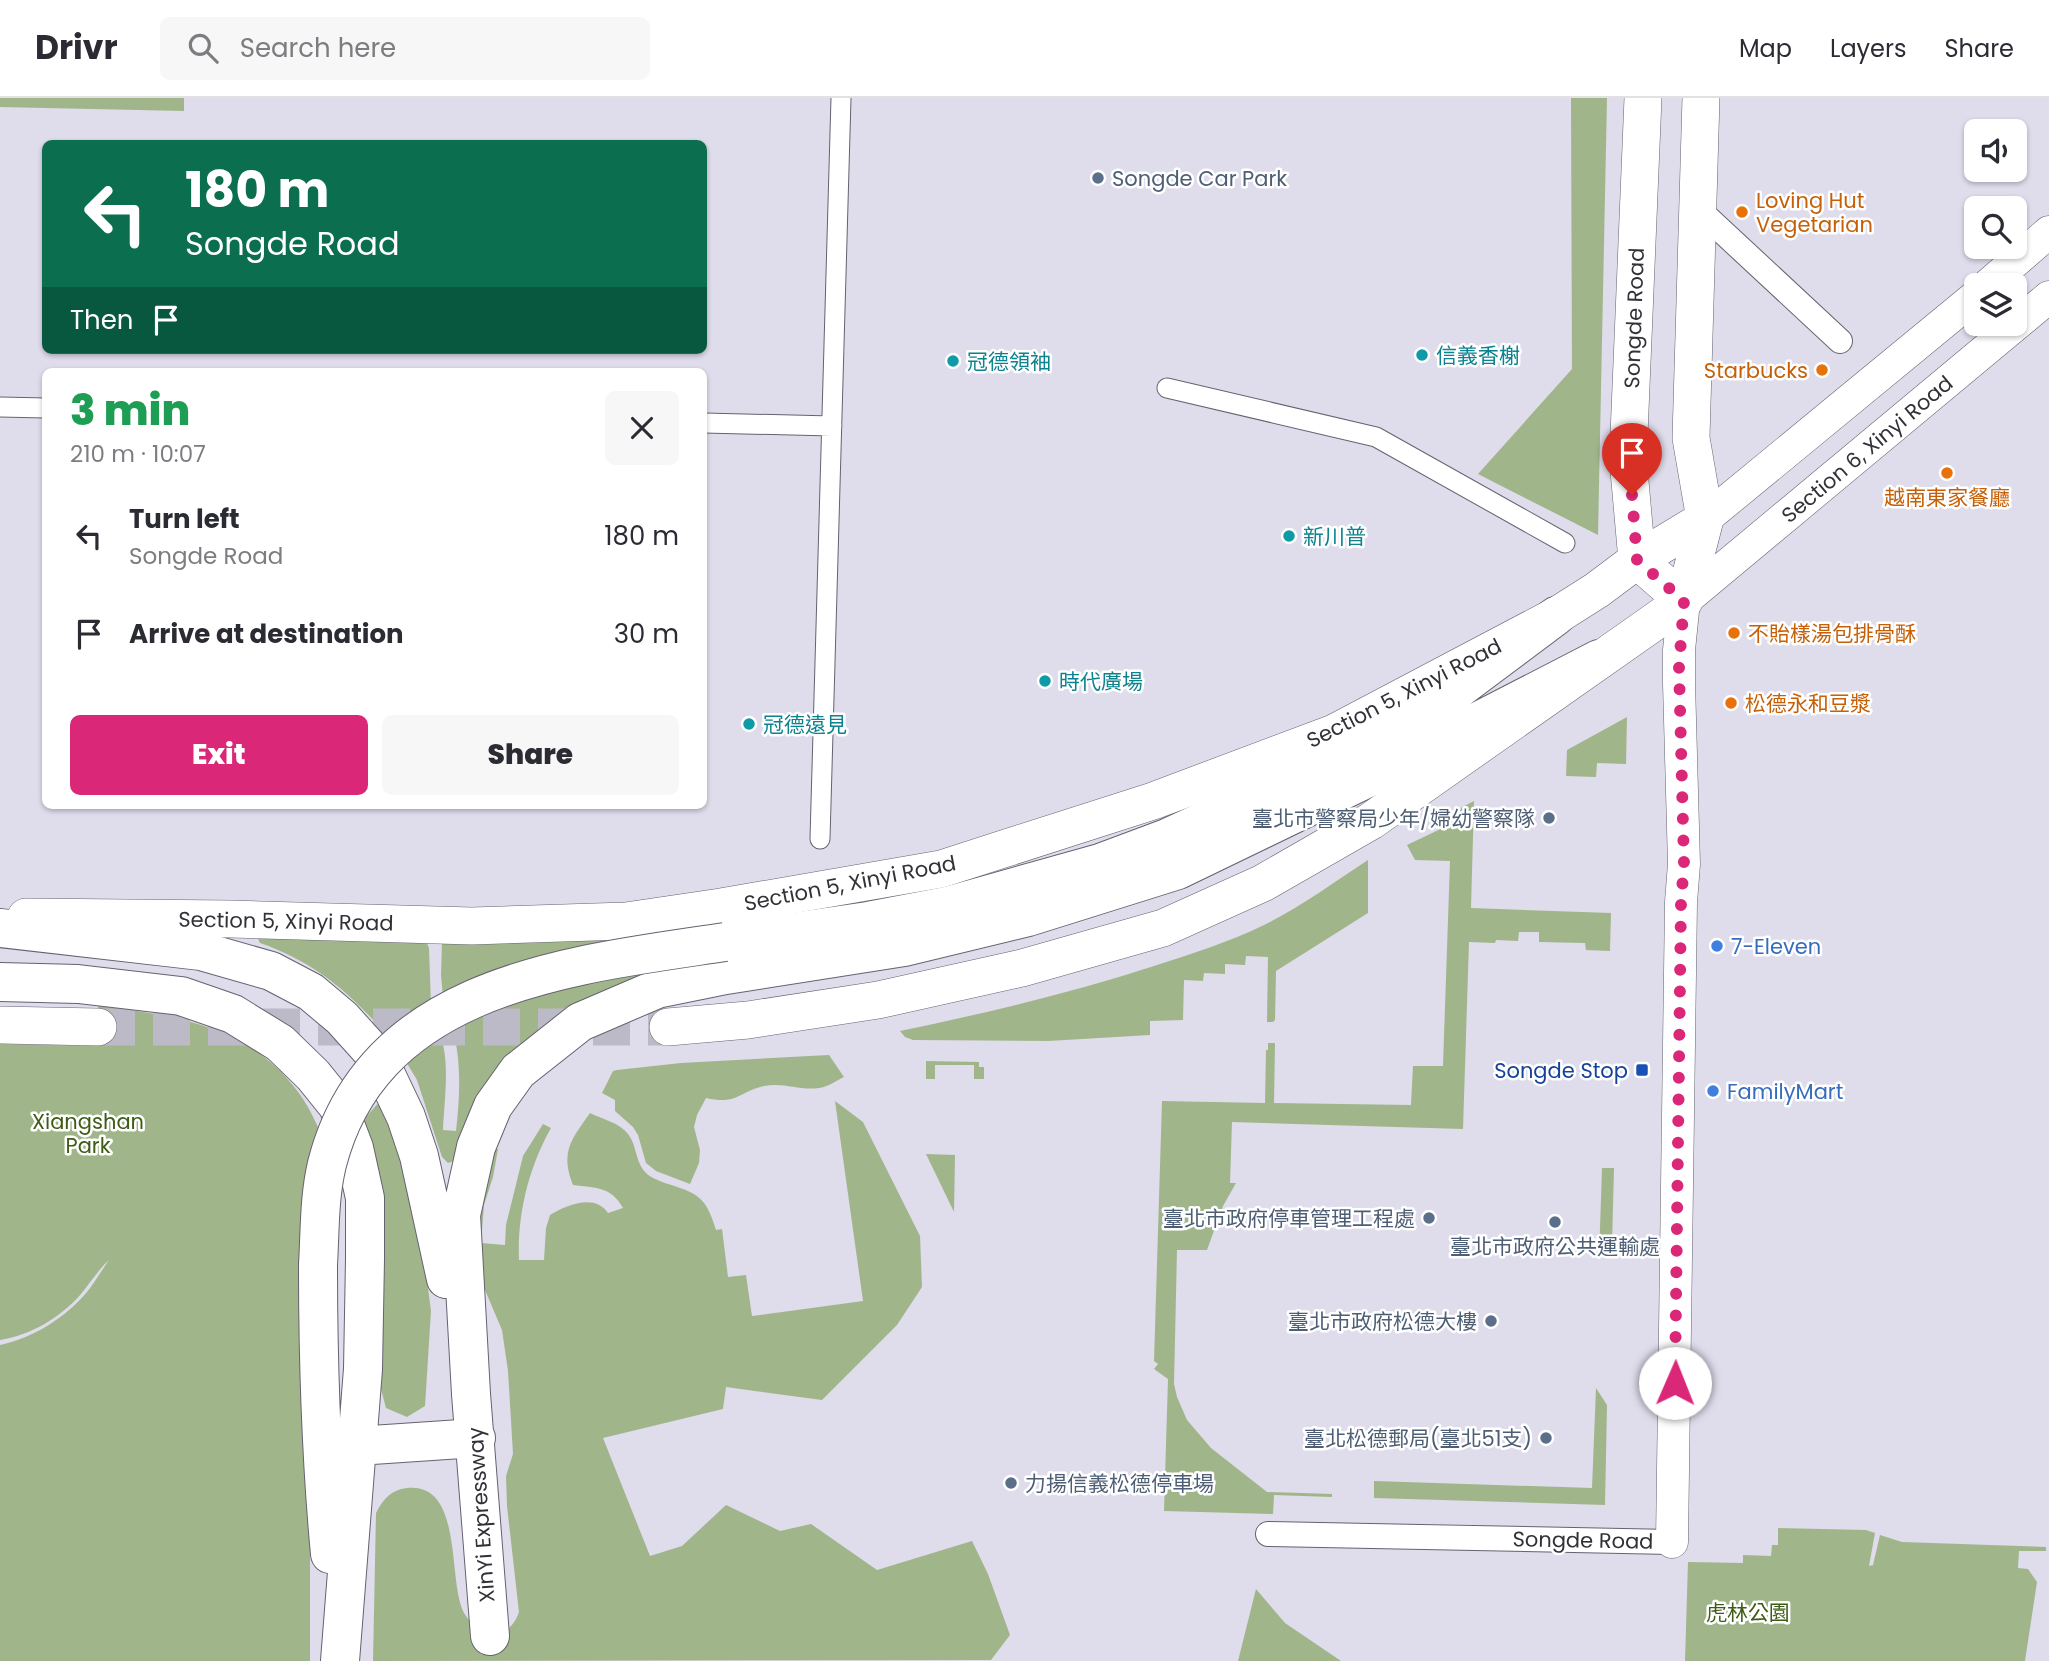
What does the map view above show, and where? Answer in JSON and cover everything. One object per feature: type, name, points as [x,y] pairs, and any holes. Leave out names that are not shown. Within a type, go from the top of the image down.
[{"type":"highway","points":[[340,1661],[323,1478],[318,1363],[318,1265],[322,1188],[346,1114],[378,1066],[401,1044],[455,1007],[533,976],[604,960],[868,921],[947,906],[1100,863],[1167,838],[1344,757],[1433,708],[1556,616]]},
{"type":"highway","points":[[471,1394],[461,1215],[475,1147],[493,1106],[518,1071],[580,1022],[657,989],[726,975],[904,947],[1028,917],[1178,870],[1368,778],[1599,659]]},
{"type":"highway","points":[[0,928],[201,951],[271,971],[311,992],[342,1018],[378,1058],[406,1117],[419,1156],[471,1394]]},
{"type":"highway","points":[[0,982],[78,984],[181,996],[233,1014],[280,1042],[313,1075],[338,1106],[354,1148],[365,1198],[363,1369],[340,1661]]},
{"type":"highway","name":"XinYi Expressway","points":[[471,1394],[490,1636]]},
{"type":"highway","points":[[357,1446],[475,1438]]},
{"type":"main road","name":"Songde Road","points":[[1637,560],[1628,459],[1643,98]]},
{"type":"main road","name":"Songde Road","points":[[1684,601],[1705,519],[1691,438],[1701,98]]},
{"type":"main road","name":"Section 5, Xinyi Road","points":[[0,917],[231,919],[472,926],[626,921],[721,908],[941,869],[1153,801],[1334,733],[1556,616],[1637,560],[1705,519]]},
{"type":"main road","points":[[668,1027],[748,1020],[878,1000],[1022,968],[1163,928],[1263,883],[1371,821],[1684,601],[1637,560]]},
{"type":"main road","points":[[0,1025],[98,1027]]},
{"type":"street","points":[[820,839],[841,98]]},
{"type":"street","points":[[1697,208],[1840,341]]},
{"type":"street","points":[[2002,273],[2049,232]]},
{"type":"street","name":"Section 6, Xinyi Road","points":[[1684,601],[2049,297]]},
{"type":"street","points":[[1705,519],[1964,306]]},
{"type":"street","points":[[1167,388],[1376,437],[1565,543]]},
{"type":"street","points":[[0,407],[42,408]]},
{"type":"street","points":[[707,423],[832,426]]},
{"type":"street","name":"Songde Road","points":[[1268,1534],[1672,1542],[1681,902],[1684,864],[1679,650],[1684,601]]},
{"type":"green space","points":[[0,98],[184,98],[184,111],[0,107]]},
{"type":"green space","points":[[1571,98],[1607,98],[1598,535],[1478,474],[1572,369]]},
{"type":"green space","points":[[1627,717],[1626,764],[1597,763],[1596,777],[1566,776],[1567,750]]},
{"type":"green space","points":[[1474,801],[1471,908],[1611,913],[1610,951],[1586,950],[1585,943],[1539,942],[1539,932],[1519,932],[1518,941],[1469,942],[1463,1129],[1232,1122],[1230,1183],[1236,1183],[1223,1206],[1207,1250],[1177,1250],[1174,1384],[1177,1397],[1187,1420],[1211,1448],[1267,1492],[1332,1494],[1332,1497],[1274,1495],[1273,1514],[1164,1511],[1168,1379],[1154,1369],[1158,1364],[1154,1361],[1162,1101],[1265,1103],[1266,1050],[1268,1043],[1275,1043],[1274,1103],[1411,1105],[1413,1066],[1443,1066],[1450,861],[1415,860],[1407,845],[1451,824],[1451,813]]},
{"type":"green space","points":[[1368,860],[1368,913],[1276,971],[1273,1022],[1267,1022],[1268,957],[1246,956],[1245,965],[1225,964],[1225,974],[1204,973],[1203,981],[1184,980],[1183,1020],[1150,1021],[1150,1035],[1048,1041],[913,1040],[900,1031],[1060,994],[1210,947],[1278,918]]},
{"type":"green space","points":[[714,930],[443,997],[442,941]]},
{"type":"green space","points":[[263,933],[426,941],[429,948],[431,1005],[389,1038],[361,1007],[331,981],[298,960],[260,943],[258,939]]},
{"type":"green space","points":[[724,956],[609,995],[454,1161],[448,1163],[442,1157],[417,1080],[405,1060],[439,1033],[446,1067],[443,1130],[456,1131],[459,1077],[451,1024],[513,996]]},
{"type":"green space","name":"Xiangshan Park","points":[[98,1006],[185,1020],[238,1040],[262,1055],[284,1075],[306,1104],[323,1138],[310,1533],[310,1661],[0,1661],[0,1345],[36,1332],[59,1318],[87,1292],[109,1260],[73,1303],[54,1318],[34,1330],[0,1340],[0,1044],[98,1046]]},
{"type":"green space","points":[[829,1055],[844,1077],[825,1086],[812,1089],[771,1085],[732,1099],[706,1098],[694,1127],[700,1150],[699,1163],[690,1184],[656,1171],[646,1163],[633,1127],[615,1111],[615,1100],[602,1093],[613,1071],[617,1070],[681,1063]]},
{"type":"green space","points":[[926,1061],[979,1062],[979,1067],[984,1067],[984,1079],[974,1079],[974,1065],[935,1065],[935,1079],[926,1079]]},
{"type":"green space","points":[[381,1100],[415,1187],[431,1311],[425,1406],[407,1417],[386,1408],[378,1378],[357,1127]]},
{"type":"green space","points":[[835,1101],[863,1122],[920,1236],[922,1287],[897,1325],[822,1400],[726,1387],[723,1409],[603,1438],[650,1556],[682,1546],[726,1505],[780,1531],[811,1524],[877,1570],[972,1541],[988,1574],[1010,1635],[991,1660],[373,1661],[376,1513],[388,1496],[401,1489],[425,1490],[438,1500],[446,1516],[459,1598],[464,1613],[471,1622],[499,1635],[511,1626],[519,1612],[507,1506],[506,1476],[513,1454],[508,1371],[502,1330],[477,1264],[475,1198],[488,1148],[498,1149],[484,1205],[481,1243],[505,1245],[506,1225],[523,1156],[543,1124],[551,1128],[536,1159],[526,1191],[520,1225],[519,1260],[544,1260],[546,1228],[550,1215],[557,1211],[588,1202],[596,1203],[608,1213],[623,1208],[608,1192],[573,1185],[569,1174],[570,1147],[590,1113],[625,1130],[631,1138],[642,1169],[648,1175],[693,1193],[704,1203],[716,1230],[722,1229],[728,1277],[746,1275],[752,1316],[863,1301]]},
{"type":"green space","points":[[926,1154],[955,1155],[954,1212]]},
{"type":"green space","points":[[1602,1168],[1614,1168],[1612,1245],[1599,1258]]},
{"type":"green space","points":[[1596,1388],[1607,1405],[1605,1505],[1374,1498],[1374,1481],[1592,1488]]},
{"type":"green space","name":"虎林公園","points":[[1778,1528],[1866,1530],[1875,1533],[1869,1566],[1873,1565],[1880,1535],[1902,1542],[2046,1547],[2046,1551],[2019,1551],[2018,1568],[2028,1569],[2037,1582],[2025,1661],[1685,1661],[1688,1562],[1743,1563],[1743,1555],[1771,1556],[1772,1545],[1778,1545]]},
{"type":"green space","points":[[1256,1589],[1285,1623],[1341,1661],[1238,1661]]},
{"type":"tunnel","points":[[98,1027],[668,1027]]},
{"type":"place","name":"Songde Car Park","points":[[1098,178]]},
{"type":"place","name":"Loving Hut Vegetarian","points":[[1742,212]]},
{"type":"place","name":"信義香榭","points":[[1422,355]]},
{"type":"place","name":"冠德領袖","points":[[953,361]]},
{"type":"place","name":"Starbucks","points":[[1822,370]]},
{"type":"place","name":"越南東家餐廳","points":[[1947,473]]},
{"type":"place","name":"新川普","points":[[1289,536]]},
{"type":"place","name":"不貽樣湯包排骨酥","points":[[1734,633]]},
{"type":"place","name":"時代廣場","points":[[1045,681]]},
{"type":"place","name":"松德永和豆漿","points":[[1731,703]]},
{"type":"place","name":"冠德遠見","points":[[749,724]]},
{"type":"place","name":"臺北市警察局少年/婦幼警察隊","points":[[1549,818]]},
{"type":"place","name":"7-Eleven","points":[[1717,946]]},
{"type":"place","name":"Songde Stop","points":[[1642,1070]]},
{"type":"place","name":"FamilyMart","points":[[1713,1091]]},
{"type":"place","name":"臺北市政府停車管理工程處","points":[[1429,1218]]},
{"type":"place","name":"臺北市政府公共運輸處","points":[[1555,1222]]},
{"type":"place","name":"臺北市政府松德大樓","points":[[1491,1321]]},
{"type":"place","name":"臺北松德郵局(臺北51支)","points":[[1546,1438]]},
{"type":"place","name":"力揚信義松德停車場","points":[[1011,1483]]},
{"type":"route","points":[[1632,495],[1637,560],[1684,601],[1679,650],[1684,864],[1681,902],[1675,1383]]}]
